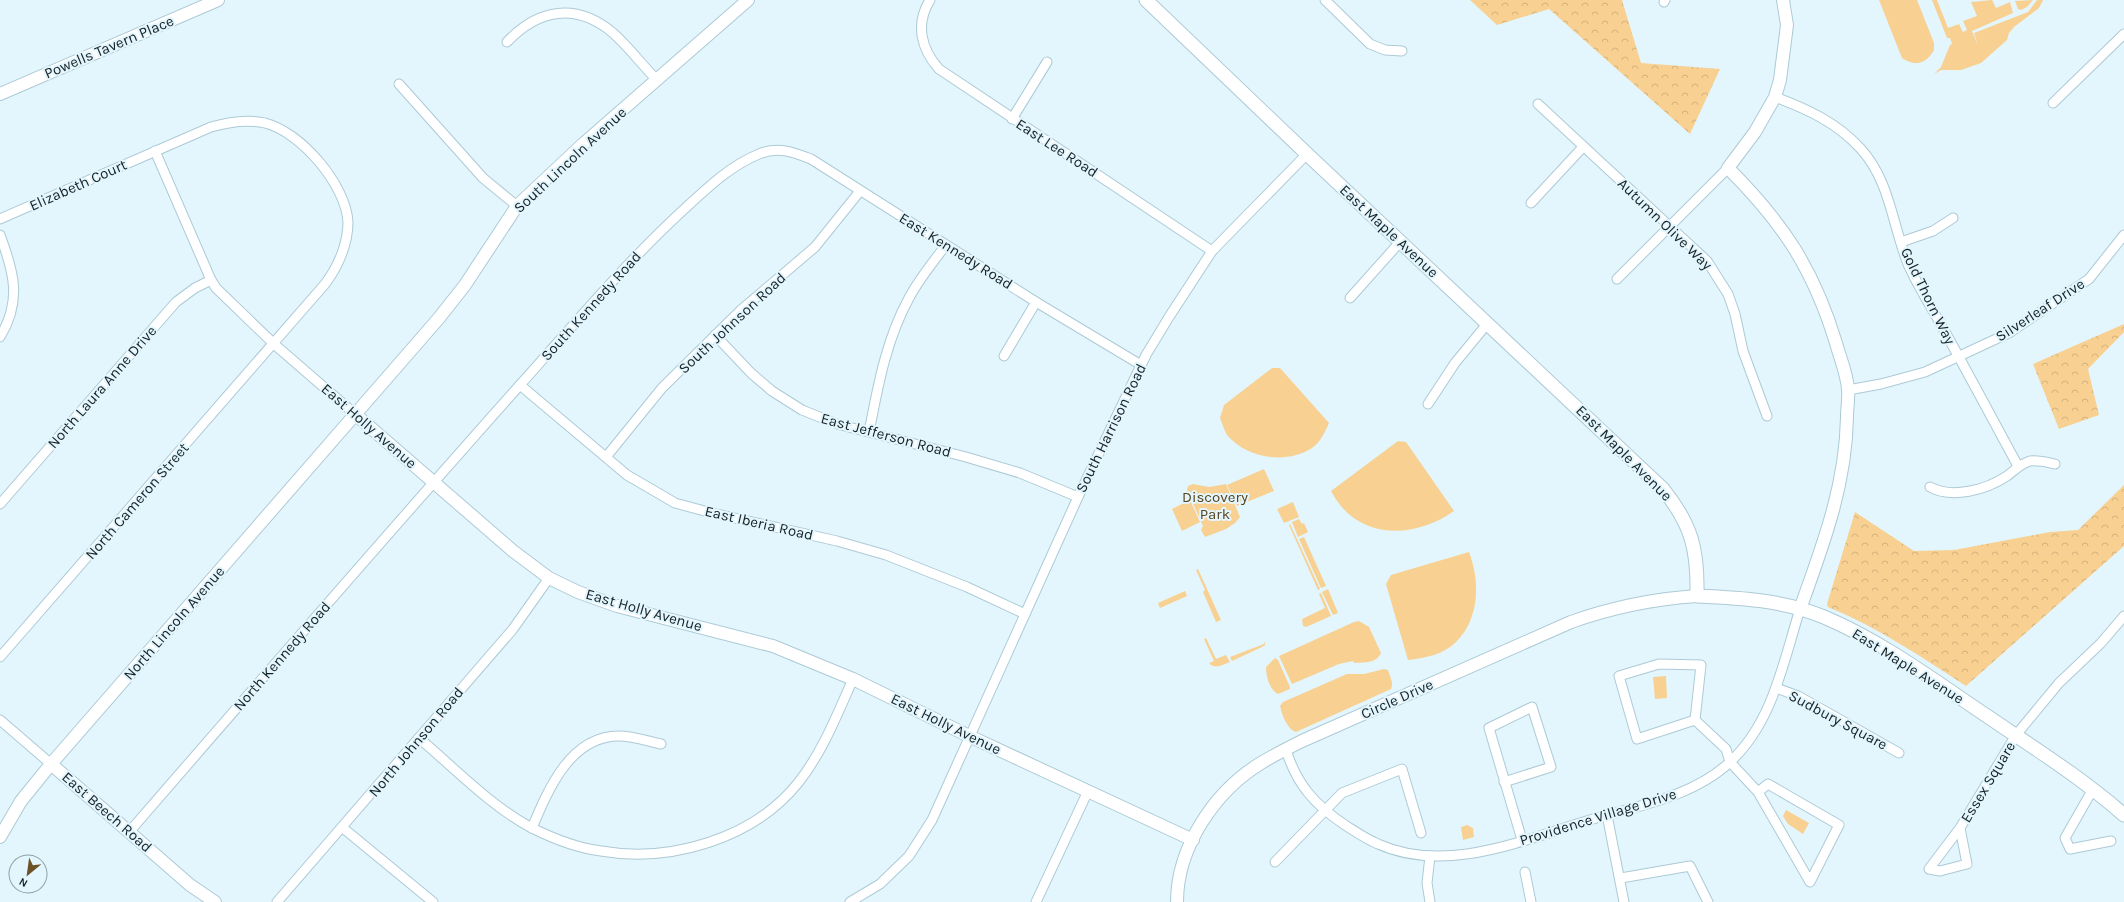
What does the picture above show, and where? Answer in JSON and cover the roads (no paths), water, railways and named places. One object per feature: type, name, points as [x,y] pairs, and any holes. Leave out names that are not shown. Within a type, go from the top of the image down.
[{"type":"main road","name":"East Maple Avenue","points":[[1146,0],[1400,242],[1658,484],[1678,507],[1693,541],[1697,576],[1697,596],[1741,598],[1775,603],[1800,609],[1824,617],[1872,641],[2016,735],[2093,789],[2124,815]]},
{"type":"street","name":"Powells Tavern Place","points":[[0,94],[218,0]]},
{"type":"street","name":"South Lincoln Avenue","points":[[356,415],[466,285],[517,206],[582,145],[748,0]]},
{"type":"street","name":"East Lee Road","points":[[930,0],[922,18],[921,29],[927,52],[939,69],[1012,119],[1174,224],[1212,251]]},
{"type":"street","points":[[1325,0],[1370,44],[1385,50],[1402,51]]},
{"type":"street","points":[[1617,279],[1728,168],[1756,132],[1766,116],[1775,97],[1781,75],[1787,25],[1783,0]]},
{"type":"street","points":[[507,42],[527,23],[539,18],[564,13],[578,15],[600,24],[612,32],[657,80]]},
{"type":"street","points":[[2053,103],[2124,34]]},
{"type":"street","points":[[1012,119],[1047,62]]},
{"type":"street","points":[[399,84],[483,178],[517,206]]},
{"type":"street","name":"Gold Thorn Way","points":[[1775,97],[1815,113],[1832,123],[1860,148],[1880,175],[1901,242],[1914,276],[2018,466]]},
{"type":"street","name":"Autumn Olive Way","points":[[1538,104],[1707,261],[1728,294],[1735,314],[1743,351],[1767,416]]},
{"type":"street","name":"Elizabeth Court","points":[[0,219],[155,151],[224,123],[245,121],[266,123],[286,132],[304,148],[328,174],[339,190],[345,204],[348,222],[347,238],[336,268],[325,284],[274,344]]},
{"type":"street","points":[[1531,203],[1583,147]]},
{"type":"street","name":"East Kennedy Road","points":[[768,152],[776,149],[792,151],[811,159],[1036,302],[1141,365]]},
{"type":"street","name":"East Holly Avenue","points":[[155,151],[211,280],[226,299],[274,344],[356,415],[513,550],[549,578],[578,592],[617,606],[773,646],[853,679],[969,736],[1192,840]]},
{"type":"street","name":"South Kennedy Road","points":[[434,482],[624,268],[657,235],[733,168],[758,154],[768,152]]},
{"type":"street","name":"South Harrison Road","points":[[850,902],[880,884],[909,856],[932,820],[1078,497],[1141,365],[1168,317],[1212,251],[1307,154]]},
{"type":"street","points":[[1728,168],[1775,220],[1788,237],[1809,272],[1826,310],[1848,390],[1844,460],[1838,499],[1800,609]]},
{"type":"street","name":"South Johnson Road","points":[[606,457],[662,388],[741,310],[815,247],[834,226],[860,191]]},
{"type":"street","points":[[1901,242],[1933,231],[1953,218]]},
{"type":"street","points":[[0,235],[13,274],[14,290],[9,318],[0,337]]},
{"type":"street","name":"Silverleaf Drive","points":[[1848,390],[1880,384],[1925,372],[2010,333],[2089,279],[2124,235]]},
{"type":"street","points":[[1350,298],[1400,242]]},
{"type":"street","points":[[869,432],[881,370],[897,322],[910,296],[946,245]]},
{"type":"street","name":"North Laura Anne Drive","points":[[0,504],[176,302],[195,288],[211,280]]},
{"type":"street","points":[[1004,356],[1036,302]]},
{"type":"street","points":[[1428,404],[1455,363],[1487,324]]},
{"type":"street","name":"East Jefferson Road","points":[[715,335],[757,378],[802,410],[837,424],[966,457],[1020,473],[1078,497]]},
{"type":"street","name":"North Cameron Street","points":[[0,657],[274,344]]},
{"type":"street","name":"East Iberia Road","points":[[520,385],[627,475],[675,503],[712,513],[837,541],[886,555],[967,587],[1025,614]]},
{"type":"street","name":"North Lincoln Avenue","points":[[0,838],[21,801],[50,764],[356,415]]},
{"type":"street","points":[[1930,487],[1940,492],[1954,494],[1982,487],[2006,476],[2018,466],[2042,460],[2055,464]]},
{"type":"street","name":"North Kennedy Road","points":[[130,831],[434,482]]},
{"type":"street","name":"North Johnson Road","points":[[277,902],[343,828],[513,629],[549,578]]},
{"type":"street","name":"Circle Drive","points":[[1177,902],[1184,864],[1192,840],[1214,807],[1235,783],[1261,763],[1286,750],[1571,622],[1613,608],[1653,600],[1697,596]]},
{"type":"street","name":"Providence Village Drive","points":[[1286,750],[1295,776],[1304,789],[1325,811],[1377,844],[1407,854],[1452,856],[1476,853],[1662,799],[1692,786],[1718,772],[1730,762],[1756,731],[1776,688],[1800,609]]},
{"type":"street","name":"Essex Square","points":[[1960,828],[1967,864],[1940,871],[1929,869],[1960,828],[2016,735],[2059,683],[2124,616]]},
{"type":"street","points":[[1659,664],[1701,665],[1695,720],[1637,739],[1619,676],[1659,664]]},
{"type":"street","points":[[419,738],[505,812],[532,828],[580,847],[602,852],[656,854],[706,843],[734,832],[764,814],[781,801],[798,783],[820,751],[853,679]]},
{"type":"street","name":"Sudbury Square","points":[[1776,688],[1798,696],[1899,753]]},
{"type":"street","points":[[1504,782],[1551,767],[1532,707],[1489,728],[1504,782],[1522,840]]},
{"type":"street","name":"East Beech Road","points":[[0,720],[130,831],[190,885],[215,902]]},
{"type":"street","points":[[1695,720],[1726,749],[1730,762],[1758,792],[1810,882],[1839,825],[1768,784],[1758,792]]},
{"type":"street","points":[[532,828],[559,772],[568,759],[581,749],[603,738],[620,736],[661,744]]},
{"type":"street","points":[[1275,862],[1342,793],[1402,768],[1421,833]]},
{"type":"street","points":[[2093,789],[2065,838],[2070,849],[2111,841]]},
{"type":"street","points":[[1036,902],[1088,791]]},
{"type":"street","points":[[1607,815],[1621,878],[1624,902]]},
{"type":"street","points":[[343,828],[432,902]]},
{"type":"street","points":[[1430,856],[1427,883],[1430,902]]},
{"type":"street","points":[[1621,878],[1690,866],[1708,902]]},
{"type":"street","points":[[1525,872],[1531,902]]},
{"type":"park label","name":"Discovery Park","points":[[1215,506]]}]
